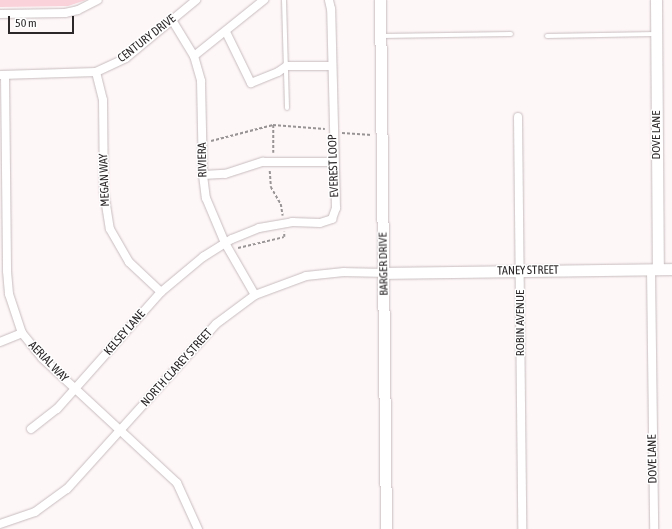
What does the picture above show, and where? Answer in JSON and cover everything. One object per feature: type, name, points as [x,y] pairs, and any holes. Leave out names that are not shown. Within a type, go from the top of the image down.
[{"type":"street","points":[[0,14],[65,13],[78,10],[98,0]]},
{"type":"street","name":"CENTURY DRIVE","points":[[3,75],[96,72],[126,58],[196,0]]},
{"type":"street","points":[[194,56],[226,32],[264,0]]},
{"type":"street","name":"EVEREST LOOP","points":[[229,241],[259,228],[283,223],[320,223],[332,219],[336,208],[330,66],[331,9],[329,0]]},
{"type":"street","name":"BARGER DRIVE","points":[[380,0],[386,529]]},
{"type":"street","name":"DOVE LANE","points":[[654,529],[656,0]]},
{"type":"street","name":"RIVIERA","points":[[172,20],[194,56],[201,81],[203,175],[206,198],[255,295]]},
{"type":"street","points":[[226,32],[250,82],[278,72],[287,66],[330,66]]},
{"type":"street","name":"MEGAN WAY","points":[[96,72],[103,100],[104,192],[110,229],[129,262],[161,292]]},
{"type":"street","name":"AERIAL WAY","points":[[3,75],[3,210],[9,294],[22,333],[42,358],[75,390],[121,430],[177,483],[198,529]]},
{"type":"street","name":"ROBIN AVENUE","points":[[518,117],[521,271],[522,529]]},
{"type":"street","points":[[203,175],[225,174],[252,164],[271,162],[333,162]]},
{"type":"street","name":"KELSEY LANE","points":[[32,429],[57,409],[75,390],[161,292],[203,257],[229,241]]},
{"type":"street","name":"TANEY STREET","points":[[384,273],[672,269]]},
{"type":"street","name":"NORTH CLAREY STREET","points":[[0,524],[19,519],[50,503],[67,489],[216,324],[255,295],[306,276],[344,272],[384,273]]},
{"type":"street","points":[[0,342],[22,333]]},
{"type":"lane","points":[[284,0],[287,108]]},
{"type":"lane","points":[[381,36],[511,34]]},
{"type":"lane","points":[[548,36],[657,34]]},
{"type":"path","points":[[202,141],[219,140],[273,125],[333,132],[382,135]]},
{"type":"path","points":[[229,241],[238,248],[284,237],[281,204],[271,187],[273,125]]},
{"type":"shaded area","points":[[0,0],[86,0],[68,6],[0,7]]}]
